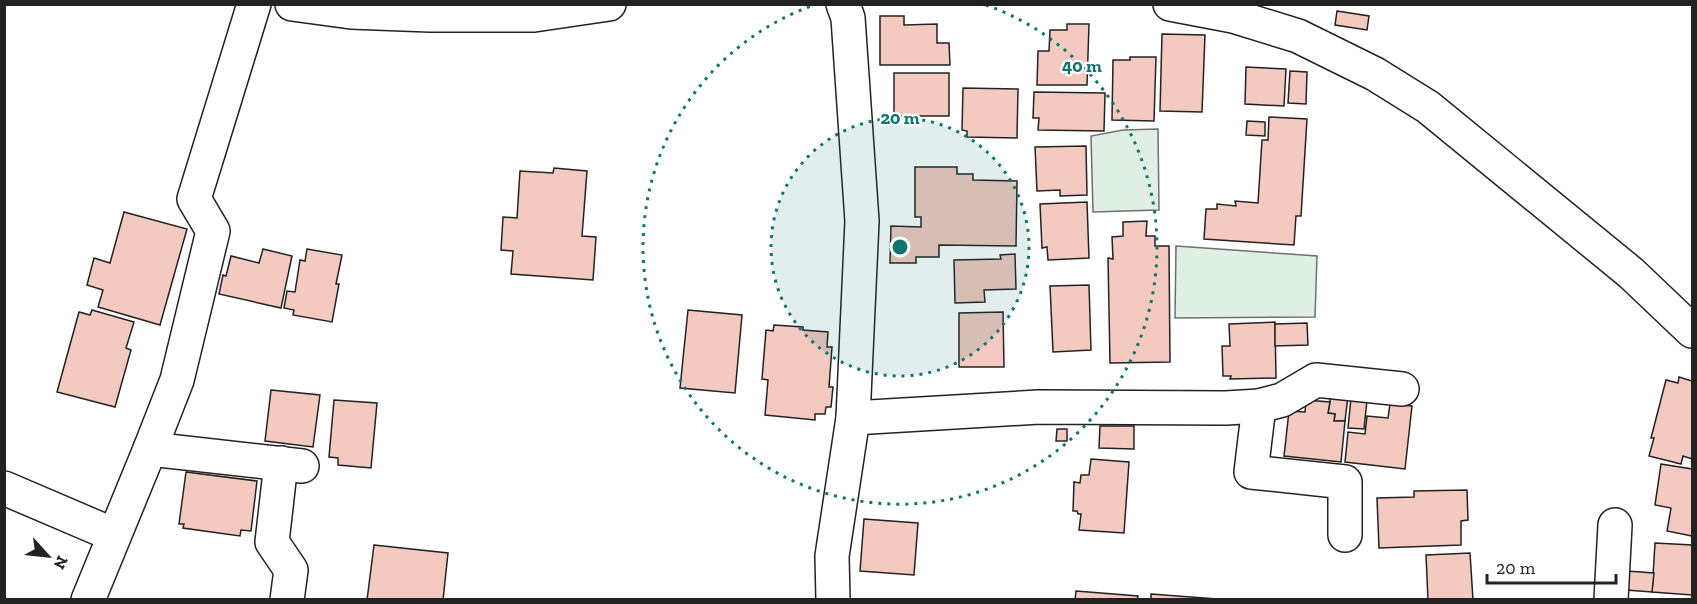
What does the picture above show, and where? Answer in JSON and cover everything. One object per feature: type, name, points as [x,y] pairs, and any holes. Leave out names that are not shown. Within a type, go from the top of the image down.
[{"type":"street","points":[[88,600],[177,380],[213,231],[194,199],[254,4]]},
{"type":"street","points":[[292,4],[351,12],[465,15],[534,15],[609,4]]},
{"type":"street","points":[[833,600],[832,556],[853,418],[862,221],[848,18],[843,4]]},
{"type":"street","points":[[1170,4],[1233,16],[1298,36],[1375,74],[1438,115],[1632,273],[1692,331]]},
{"type":"street","points":[[853,418],[1039,407],[1226,408],[1258,406],[1282,400],[1316,380],[1402,389]]},
{"type":"street","points":[[1258,406],[1251,472],[1345,482],[1345,535]]},
{"type":"street","points":[[150,449],[292,464],[272,542],[291,570],[287,600]]},
{"type":"street","points":[[4,488],[114,535]]},
{"type":"street","points":[[1611,600],[1616,525]]},
{"type":"green space","points":[[1158,129],[1159,210],[1093,212],[1091,136],[1123,130]]},
{"type":"green space","points":[[1176,246],[1317,256],[1315,317],[1175,318]]},
{"type":"building","points":[[1337,11],[1369,16],[1367,30],[1335,25]]},
{"type":"building","points":[[880,16],[904,16],[904,25],[937,24],[937,43],[949,43],[950,65],[880,65]]},
{"type":"building","points":[[1067,24],[1089,24],[1087,85],[1037,85],[1038,51],[1049,51],[1050,30],[1067,30]]},
{"type":"building","points":[[1162,34],[1205,35],[1202,112],[1160,111]]},
{"type":"building","points":[[1130,57],[1156,57],[1154,121],[1112,120],[1113,60],[1130,60]]},
{"type":"building","points":[[1246,67],[1286,69],[1284,106],[1245,104]]},
{"type":"building","points":[[1290,71],[1307,72],[1306,104],[1288,103]]},
{"type":"building","points":[[894,73],[949,73],[949,116],[894,116]]},
{"type":"building","points":[[963,88],[1018,89],[1017,138],[967,137],[967,131],[962,130]]},
{"type":"building","points":[[1034,92],[1105,93],[1104,131],[1038,130],[1039,118],[1033,118]]},
{"type":"building","points":[[1269,117],[1307,119],[1301,216],[1296,216],[1294,245],[1204,239],[1206,209],[1217,209],[1217,204],[1236,206],[1235,201],[1258,203],[1262,140],[1268,140]]},
{"type":"building","points":[[1247,121],[1265,122],[1265,136],[1246,135]]},
{"type":"building","points":[[1086,146],[1087,195],[1060,196],[1060,190],[1037,191],[1035,147]]},
{"type":"building","points":[[915,167],[957,167],[957,174],[973,174],[973,180],[1017,181],[1016,246],[939,245],[939,257],[916,257],[916,263],[890,263],[891,226],[921,227],[921,217],[915,217]]},
{"type":"building","points":[[554,168],[587,171],[582,236],[596,237],[593,280],[511,274],[513,251],[501,250],[503,217],[517,218],[520,171],[553,173]]},
{"type":"building","points":[[1087,202],[1089,258],[1048,260],[1047,247],[1042,248],[1040,204]]},
{"type":"building","points":[[124,212],[187,229],[160,325],[98,307],[103,290],[87,285],[94,258],[110,263]]},
{"type":"building","points":[[1147,221],[1146,236],[1155,236],[1155,246],[1169,246],[1170,362],[1110,363],[1108,258],[1113,259],[1112,237],[1123,236],[1123,222]]},
{"type":"building","points":[[263,249],[292,256],[281,308],[219,294],[223,275],[226,276],[231,256],[259,263]]},
{"type":"building","points":[[307,249],[342,255],[332,322],[293,315],[294,310],[284,308],[287,291],[295,292],[300,260],[305,261]]},
{"type":"building","points":[[1015,254],[1016,289],[984,290],[985,302],[955,303],[954,260],[1001,259],[1000,255]]},
{"type":"building","points":[[1089,285],[1091,350],[1053,352],[1050,286]]},
{"type":"building","points":[[92,310],[134,322],[126,348],[131,350],[115,407],[57,392],[79,312],[90,315]]},
{"type":"building","points":[[688,310],[742,315],[735,393],[680,388]]},
{"type":"building","points":[[1003,312],[1004,367],[959,367],[959,313]]},
{"type":"building","points":[[1275,322],[1276,378],[1230,379],[1231,376],[1223,376],[1222,346],[1230,346],[1229,324]]},
{"type":"building","points":[[1307,323],[1308,345],[1275,346],[1275,324]]},
{"type":"building","points":[[774,325],[828,332],[827,347],[832,347],[829,387],[833,387],[831,407],[826,407],[825,414],[815,414],[815,420],[765,415],[768,380],[762,379],[766,330],[773,331]]},
{"type":"building","points":[[1679,377],[1692,381],[1692,459],[1683,456],[1681,464],[1649,456],[1654,438],[1651,438],[1666,380],[1678,383]]},
{"type":"building","points":[[271,390],[320,395],[313,447],[265,441]]},
{"type":"building","points":[[1331,394],[1348,396],[1345,421],[1334,421],[1335,414],[1328,413]]},
{"type":"building","points":[[1351,398],[1367,400],[1364,429],[1348,428]]},
{"type":"building","points":[[334,400],[377,403],[371,468],[338,465],[338,458],[329,457]]},
{"type":"building","points":[[1306,400],[1330,402],[1328,413],[1335,414],[1334,421],[1345,421],[1341,462],[1284,456],[1289,411],[1305,412]]},
{"type":"building","points":[[1390,404],[1412,406],[1405,469],[1345,462],[1348,432],[1365,434],[1367,416],[1388,418]]},
{"type":"building","points":[[1100,426],[1134,426],[1134,449],[1099,448]]},
{"type":"building","points":[[1057,429],[1067,429],[1067,441],[1056,441]]},
{"type":"building","points":[[1091,459],[1129,462],[1124,533],[1079,530],[1081,514],[1073,511],[1074,482],[1080,483],[1081,475],[1089,475]]},
{"type":"building","points":[[1661,464],[1692,469],[1692,536],[1667,531],[1671,508],[1655,505]]},
{"type":"building","points":[[186,472],[257,481],[251,531],[241,530],[240,536],[183,528],[184,524],[179,524]]},
{"type":"building","points":[[1467,490],[1468,520],[1461,521],[1461,545],[1379,548],[1377,498],[1414,497],[1414,491]]},
{"type":"building","points":[[864,519],[918,523],[914,575],[860,571]]},
{"type":"building","points":[[1655,543],[1692,545],[1692,595],[1652,592]]},
{"type":"building","points":[[374,545],[448,553],[443,600],[367,600]]},
{"type":"building","points":[[1470,553],[1473,600],[1428,600],[1426,555]]},
{"type":"building","points":[[1627,571],[1654,573],[1652,592],[1626,590]]},
{"type":"building","points":[[1076,591],[1138,596],[1137,600],[1075,600]]},
{"type":"building","points":[[1151,594],[1217,599],[1217,600],[1151,600]]}]
